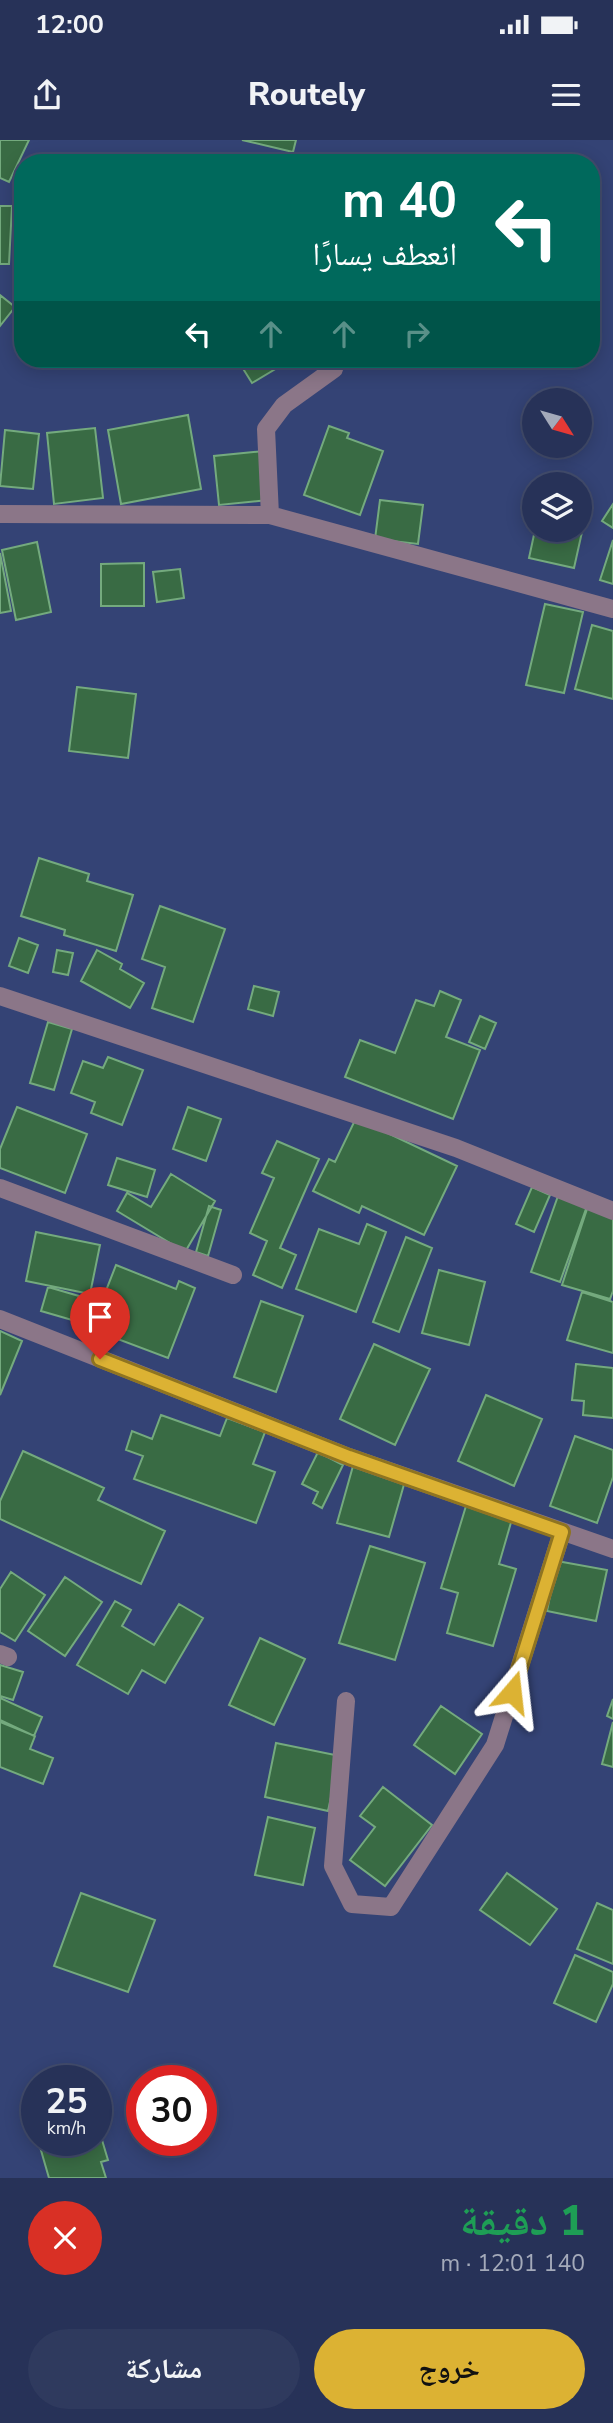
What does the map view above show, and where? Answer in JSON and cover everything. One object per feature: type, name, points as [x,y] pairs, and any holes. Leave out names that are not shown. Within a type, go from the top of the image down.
[{"type":"street","points":[[270,515],[266,429],[284,405],[334,369]]},
{"type":"street","points":[[0,514],[270,515],[613,609]]},
{"type":"street","points":[[0,996],[456,1148],[613,1211]]},
{"type":"street","points":[[0,1188],[233,1275]]},
{"type":"street","points":[[0,1319],[349,1457],[613,1549]]},
{"type":"street","points":[[346,1701],[333,1866],[352,1904],[391,1907],[495,1745],[562,1532]]},
{"type":"building","points":[[0,140],[29,140],[22,154],[14,154],[14,172],[9,182],[0,178]]},
{"type":"building","points":[[242,140],[296,140],[293,152]]},
{"type":"building","points":[[0,206],[12,206],[9,264],[0,264]]},
{"type":"building","points":[[0,295],[14,308],[0,326]]},
{"type":"building","points":[[243,368],[277,368],[252,383]]},
{"type":"building","points":[[188,415],[201,489],[121,504],[108,430]]},
{"type":"building","points":[[329,426],[349,433],[347,438],[383,451],[360,515],[304,495]]},
{"type":"building","points":[[95,428],[103,498],[54,504],[47,433]]},
{"type":"building","points":[[5,430],[39,434],[33,489],[0,486]]},
{"type":"building","points":[[264,451],[268,500],[219,505],[214,456]]},
{"type":"building","points":[[380,500],[423,505],[418,544],[375,539]]},
{"type":"building","points":[[613,504],[613,528],[602,521]]},
{"type":"building","points":[[613,540],[613,584],[600,580]]},
{"type":"building","points":[[37,542],[51,612],[16,620],[2,550]]},
{"type":"building","points":[[532,542],[580,542],[574,568],[529,558]]},
{"type":"building","points":[[0,553],[11,611],[0,613]]},
{"type":"building","points":[[144,563],[144,606],[101,606],[101,564]]},
{"type":"building","points":[[180,569],[184,598],[157,602],[153,572]]},
{"type":"building","points":[[545,604],[583,612],[564,693],[526,685]]},
{"type":"building","points":[[592,625],[613,631],[613,699],[575,689]]},
{"type":"building","points":[[77,687],[136,694],[128,758],[69,751]]},
{"type":"building","points":[[39,858],[89,874],[87,881],[133,895],[116,951],[64,935],[65,930],[21,916]]},
{"type":"building","points":[[160,906],[225,929],[193,1022],[152,1008],[165,967],[142,959]]},
{"type":"building","points":[[19,938],[38,945],[28,973],[9,966]]},
{"type":"building","points":[[57,950],[73,953],[68,975],[53,972]]},
{"type":"building","points":[[97,950],[122,964],[120,969],[144,983],[130,1008],[81,981]]},
{"type":"building","points":[[254,986],[279,992],[273,1016],[248,1009]]},
{"type":"building","points":[[440,991],[461,1000],[446,1037],[480,1050],[453,1119],[345,1077],[360,1040],[395,1053],[416,1000],[434,1006]]},
{"type":"building","points":[[480,1016],[496,1023],[485,1049],[469,1042]]},
{"type":"building","points":[[48,1022],[72,1029],[54,1090],[30,1083]]},
{"type":"building","points":[[108,1057],[143,1070],[122,1125],[91,1113],[95,1102],[71,1093],[83,1061],[103,1068]]},
{"type":"building","points":[[17,1107],[87,1134],[65,1193],[0,1168],[0,1149]]},
{"type":"building","points":[[188,1107],[221,1119],[206,1161],[173,1149]]},
{"type":"building","points":[[356,1118],[457,1166],[424,1235],[362,1206],[359,1213],[313,1191],[329,1159],[335,1162]]},
{"type":"building","points":[[277,1141],[319,1159],[280,1248],[296,1255],[282,1288],[253,1275],[267,1241],[250,1233],[274,1178],[262,1173]]},
{"type":"building","points":[[117,1158],[155,1170],[147,1197],[108,1185]]},
{"type":"building","points":[[171,1174],[215,1201],[185,1252],[117,1211],[127,1193],[151,1207]]},
{"type":"building","points":[[532,1187],[550,1195],[534,1232],[516,1224]]},
{"type":"building","points":[[558,1196],[587,1206],[560,1282],[531,1272]]},
{"type":"building","points":[[209,1206],[221,1210],[208,1256],[196,1252]]},
{"type":"building","points":[[588,1206],[613,1214],[613,1291],[610,1299],[562,1285]]},
{"type":"building","points":[[367,1224],[386,1232],[356,1312],[296,1289],[319,1229],[359,1244]]},
{"type":"building","points":[[36,1232],[100,1245],[90,1294],[26,1281]]},
{"type":"building","points":[[406,1237],[432,1248],[399,1332],[373,1322]]},
{"type":"building","points":[[116,1265],[176,1289],[179,1281],[195,1288],[168,1358],[91,1329]]},
{"type":"building","points":[[439,1270],[485,1282],[469,1345],[422,1333]]},
{"type":"building","points":[[48,1287],[79,1296],[72,1320],[41,1311]]},
{"type":"building","points":[[582,1292],[613,1302],[613,1353],[567,1340]]},
{"type":"building","points":[[261,1301],[303,1316],[276,1392],[234,1377]]},
{"type":"building","points":[[0,1331],[22,1341],[0,1395]]},
{"type":"building","points":[[374,1344],[430,1369],[395,1445],[340,1419]]},
{"type":"building","points":[[576,1364],[613,1368],[613,1418],[583,1415],[584,1401],[572,1400]]},
{"type":"building","points":[[486,1395],[542,1419],[514,1486],[458,1461]]},
{"type":"building","points":[[161,1415],[220,1436],[227,1418],[265,1432],[253,1464],[275,1472],[256,1523],[134,1479],[143,1456],[126,1450],[132,1431],[152,1439]]},
{"type":"building","points":[[575,1436],[613,1450],[613,1477],[597,1523],[550,1506]]},
{"type":"building","points":[[23,1451],[104,1488],[98,1500],[165,1531],[141,1584],[0,1519],[0,1501]]},
{"type":"building","points":[[318,1452],[343,1465],[322,1508],[313,1503],[318,1492],[302,1484]]},
{"type":"building","points":[[353,1466],[405,1481],[389,1537],[337,1523]]},
{"type":"building","points":[[466,1506],[512,1519],[499,1564],[516,1569],[493,1646],[447,1633],[458,1593],[441,1588]]},
{"type":"building","points":[[370,1546],[425,1563],[395,1660],[339,1643]]},
{"type":"building","points":[[557,1561],[607,1570],[596,1621],[547,1611]]},
{"type":"building","points":[[11,1572],[45,1595],[15,1641],[0,1632],[0,1589]]},
{"type":"building","points":[[65,1577],[102,1602],[65,1656],[28,1631]]},
{"type":"building","points":[[115,1601],[131,1610],[122,1626],[154,1645],[179,1604],[203,1618],[165,1683],[142,1670],[128,1694],[77,1665]]},
{"type":"building","points":[[260,1638],[305,1659],[274,1725],[229,1705]]},
{"type":"building","points":[[0,1665],[23,1672],[13,1700],[0,1696]]},
{"type":"building","points":[[0,1698],[42,1717],[34,1736],[0,1720]]},
{"type":"building","points":[[613,1699],[613,1719],[607,1716]]},
{"type":"building","points":[[441,1706],[482,1734],[455,1774],[414,1745]]},
{"type":"building","points":[[0,1722],[35,1736],[30,1749],[53,1758],[43,1784],[0,1767]]},
{"type":"building","points":[[613,1722],[613,1767],[602,1764]]},
{"type":"building","points":[[276,1743],[340,1756],[328,1811],[265,1797]]},
{"type":"building","points":[[383,1787],[432,1825],[385,1886],[350,1860],[375,1827],[360,1816]]},
{"type":"building","points":[[268,1817],[315,1828],[303,1885],[255,1875]]},
{"type":"building","points":[[507,1873],[557,1909],[530,1945],[480,1910]]},
{"type":"building","points":[[81,1893],[155,1920],[128,1992],[54,1966]]},
{"type":"building","points":[[597,1903],[613,1910],[613,1964],[577,1949]]},
{"type":"building","points":[[575,1955],[613,1972],[613,1984],[596,2022],[554,2003]]},
{"type":"building","points":[[43,2156],[107,2156],[108,2160],[101,2162],[106,2178],[49,2178]]},
{"type":"route","points":[[100,1359],[349,1457],[562,1532],[512,1692]]}]
